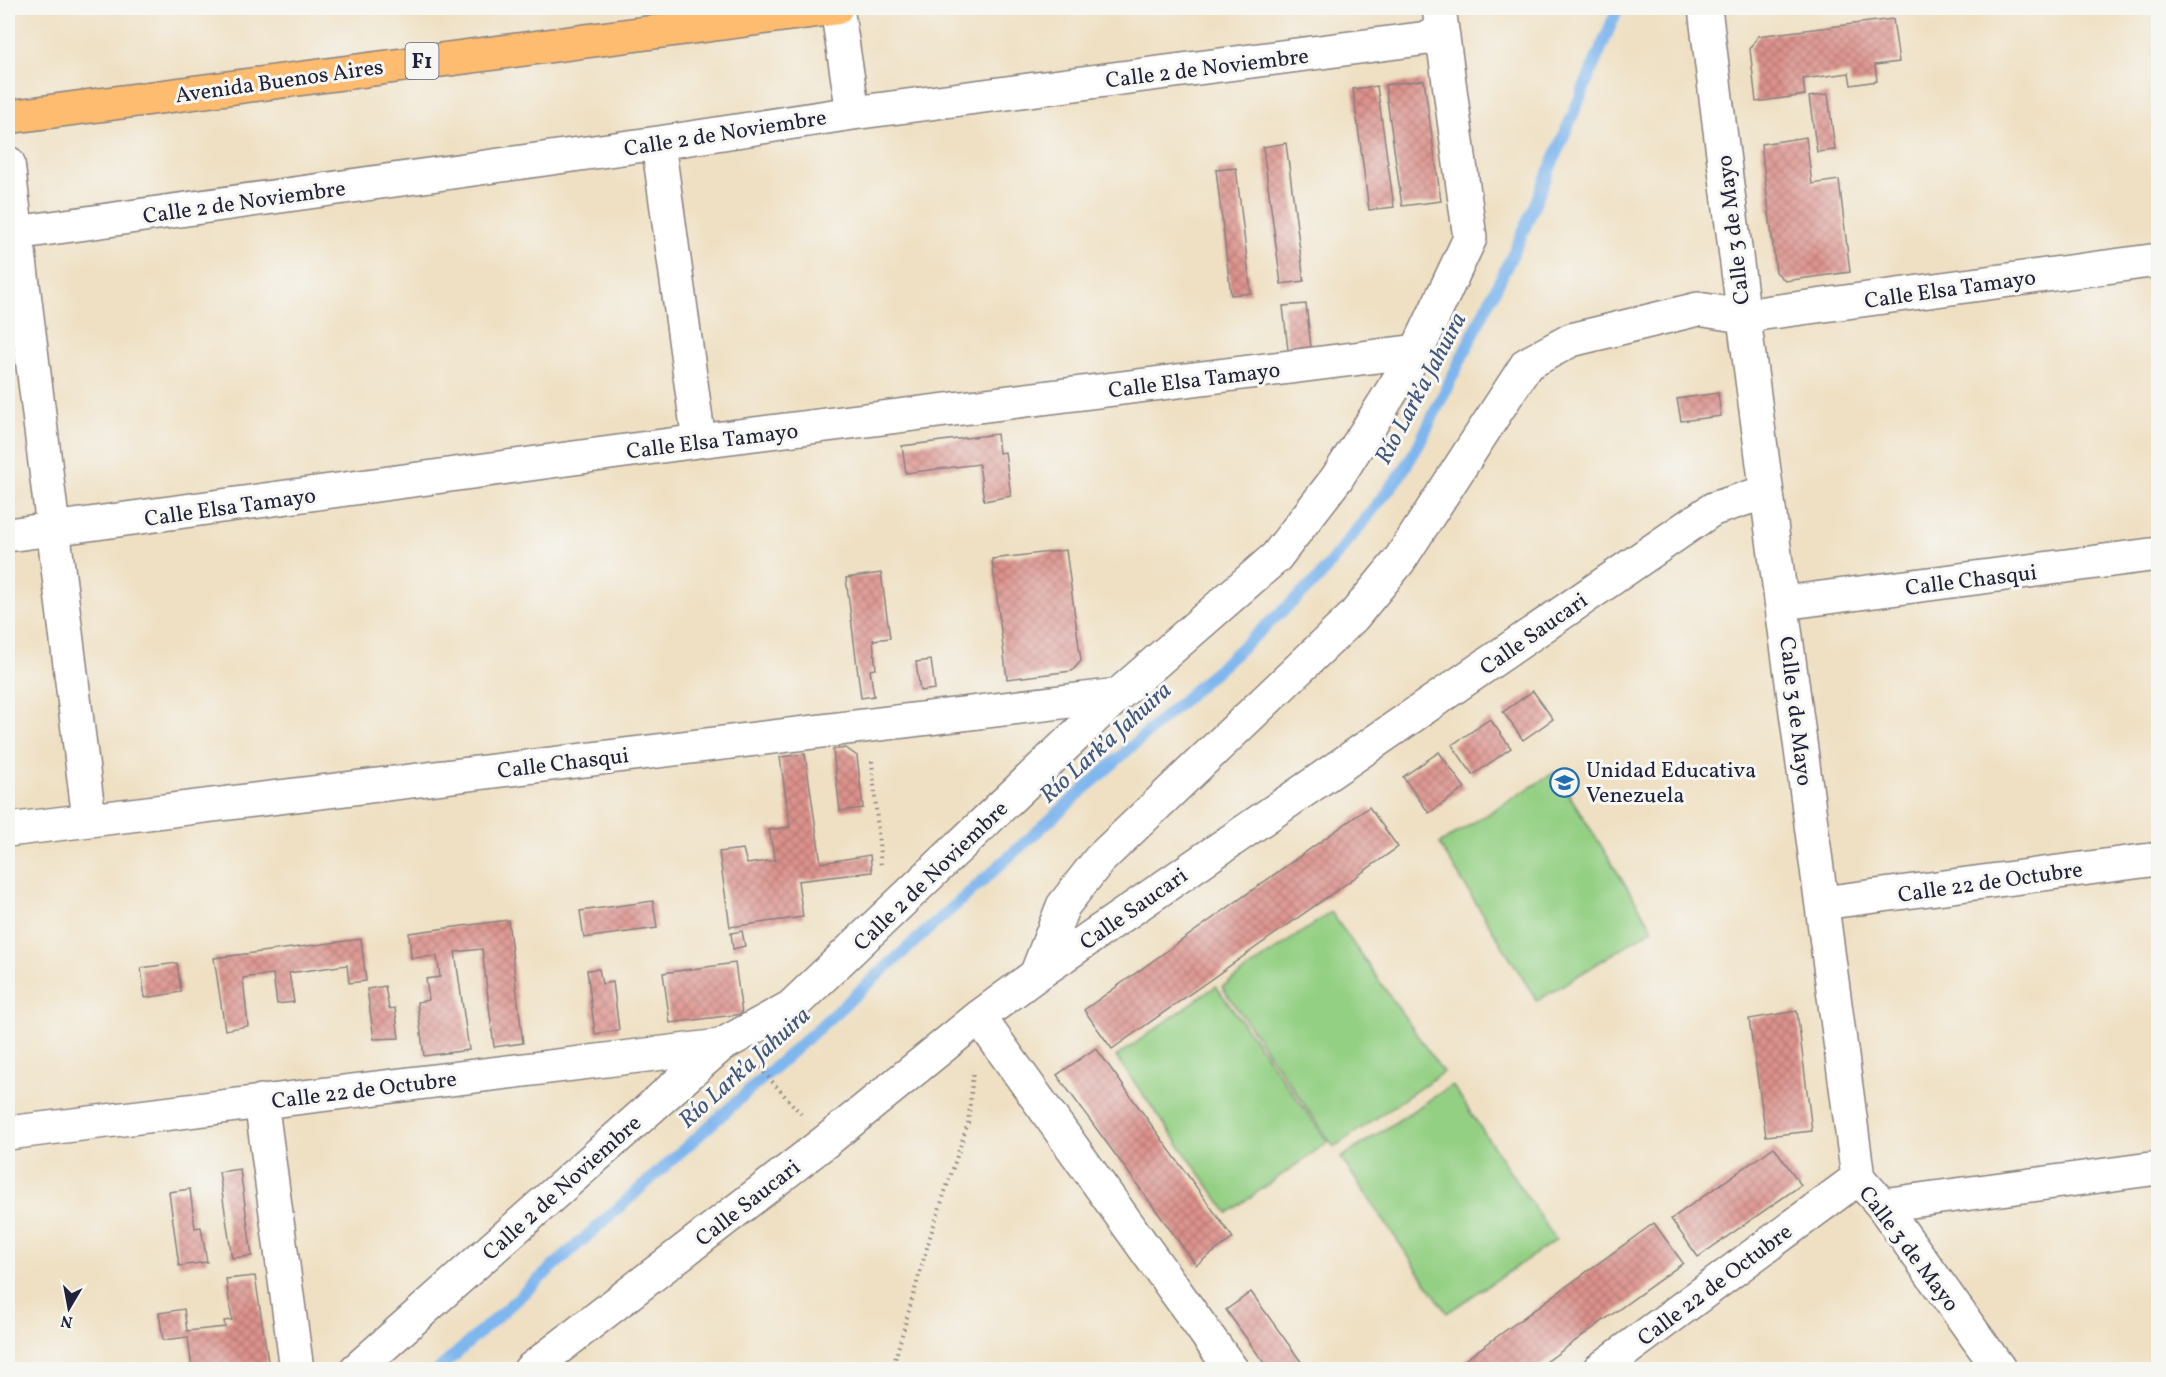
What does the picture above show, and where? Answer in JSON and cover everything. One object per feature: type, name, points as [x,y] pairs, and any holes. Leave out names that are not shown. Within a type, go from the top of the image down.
[{"type":"highway","name":"Avenida Buenos Aires","points":[[8,117],[717,15],[837,8]]},
{"type":"street","points":[[837,8],[853,112]]},
{"type":"street","name":"Calle 3 de Mayo","points":[[1705,8],[1742,315],[1783,603],[1858,1178],[1882,1205],[2000,1370]]},
{"type":"street","name":"Calle 2 de Noviembre","points":[[13,233],[658,143],[1441,22],[1470,238],[1417,351],[1337,478],[1276,557],[1118,695],[791,1007],[720,1046],[356,1370]]},
{"type":"street","points":[[658,143],[699,441]]},
{"type":"street","points":[[8,163],[13,233],[54,530],[89,819]]},
{"type":"street","name":"Calle Elsa Tamayo","points":[[1036,975],[1063,906],[1099,860],[1353,617],[1399,561],[1527,364],[1571,340],[1698,309],[1742,315],[2158,260]]},
{"type":"street","name":"Calle Elsa Tamayo","points":[[8,535],[699,441],[1417,351]]},
{"type":"street","name":"Calle Saucari","points":[[530,1370],[816,1149],[979,1017],[1036,975],[1713,509],[1766,492]]},
{"type":"street","name":"Calle Chasqui","points":[[1783,603],[2158,554]]},
{"type":"street","name":"Calle Chasqui","points":[[8,830],[1118,695]]},
{"type":"street","name":"Calle 22 de Octubre","points":[[1822,903],[2158,859]]},
{"type":"street","points":[[979,1017],[1232,1370]]},
{"type":"street","name":"Calle 22 de Octubre","points":[[8,1133],[720,1046]]},
{"type":"street","points":[[261,1101],[297,1370]]},
{"type":"street","points":[[1882,1205],[2158,1168]]},
{"type":"street","name":"Calle 22 de Octubre","points":[[1603,1369],[1858,1178]]},
{"type":"path","points":[[866,726],[882,863],[880,872]]},
{"type":"path","points":[[892,1370],[930,1237],[968,1124],[979,1017]]},
{"type":"path","points":[[757,1065],[807,1121]]},
{"type":"green space","points":[[1555,772],[1653,929],[1537,1001],[1439,844]]},
{"type":"green space","points":[[1331,912],[1443,1072],[1334,1147],[1222,987]]},
{"type":"green space","points":[[1216,986],[1328,1142],[1228,1213],[1116,1057]]},
{"type":"green space","points":[[1452,1085],[1556,1240],[1447,1313],[1341,1158]]},
{"type":"building","points":[[1893,19],[1899,62],[1875,65],[1877,81],[1851,85],[1849,73],[1803,79],[1805,95],[1756,102],[1750,49],[1758,36]]},
{"type":"building","points":[[1424,80],[1441,201],[1402,206],[1385,85]]},
{"type":"building","points":[[1377,86],[1394,207],[1369,210],[1353,89]]},
{"type":"building","points":[[1828,94],[1835,150],[1817,152],[1809,97]]},
{"type":"building","points":[[1806,137],[1812,184],[1839,180],[1850,272],[1785,281],[1776,272],[1761,144]]},
{"type":"building","points":[[1286,143],[1304,281],[1281,284],[1263,147]]},
{"type":"building","points":[[1236,168],[1251,293],[1231,295],[1216,170]]},
{"type":"building","points":[[1306,304],[1311,347],[1288,350],[1283,306]]},
{"type":"building","points":[[1718,393],[1721,416],[1681,421],[1677,399]]},
{"type":"building","points":[[997,434],[999,453],[1005,452],[1011,496],[984,501],[979,464],[906,473],[902,446]]},
{"type":"building","points":[[1066,550],[1081,661],[1072,671],[1007,679],[992,559]]},
{"type":"building","points":[[881,573],[890,638],[873,640],[876,669],[870,670],[874,696],[861,698],[846,578]]},
{"type":"building","points":[[931,660],[935,689],[920,691],[916,662]]},
{"type":"building","points":[[1533,691],[1553,719],[1523,740],[1503,712]]},
{"type":"building","points":[[1490,719],[1511,748],[1473,775],[1452,745]]},
{"type":"building","points":[[846,748],[857,756],[863,808],[840,811],[833,750]]},
{"type":"building","points":[[1439,752],[1465,788],[1429,813],[1403,777]]},
{"type":"building","points":[[805,754],[821,863],[870,855],[872,872],[798,881],[803,917],[730,927],[719,852],[743,849],[747,864],[775,860],[769,830],[790,827],[780,757]]},
{"type":"building","points":[[1369,807],[1398,847],[1112,1049],[1084,1010]]},
{"type":"building","points":[[653,901],[657,928],[584,938],[580,911]]},
{"type":"building","points":[[508,920],[523,1043],[494,1047],[482,949],[455,952],[469,1050],[424,1056],[417,1002],[429,1000],[426,979],[440,977],[437,956],[411,958],[409,933]]},
{"type":"building","points":[[742,931],[745,946],[733,949],[731,933]]},
{"type":"building","points":[[361,939],[366,981],[349,983],[347,965],[289,973],[294,1002],[277,1004],[273,974],[243,978],[248,1026],[225,1030],[214,958]]},
{"type":"building","points":[[177,963],[181,992],[145,998],[141,968]]},
{"type":"building","points":[[735,963],[742,1014],[670,1023],[663,973]]},
{"type":"building","points":[[599,969],[602,984],[613,982],[619,1030],[595,1034],[587,970]]},
{"type":"building","points":[[385,986],[389,1009],[395,1008],[399,1038],[374,1039],[367,989]]},
{"type":"building","points":[[1797,1011],[1812,1131],[1766,1136],[1749,1019]]},
{"type":"building","points":[[1096,1048],[1233,1238],[1196,1265],[1057,1075]]},
{"type":"building","points":[[1774,1147],[1801,1185],[1698,1257],[1671,1219]]},
{"type":"building","points":[[240,1169],[252,1256],[232,1258],[219,1172]]},
{"type":"building","points":[[190,1189],[195,1228],[201,1227],[207,1262],[179,1266],[169,1192]]},
{"type":"building","points":[[1654,1223],[1683,1263],[1535,1370],[1451,1370]]},
{"type":"building","points":[[255,1276],[268,1361],[262,1370],[192,1370],[188,1337],[163,1340],[159,1313],[184,1309],[187,1331],[225,1327],[224,1321],[232,1320],[226,1279]]},
{"type":"building","points":[[1251,1292],[1307,1370],[1269,1370],[1226,1310]]},
{"type":"waterway","name":"Río Lark’a Jahuira","points":[[438,1370],[1317,580],[1401,474],[1418,446],[1520,239],[1618,8]]},
{"type":"place","name":"Unidad Educativa Venezuela","points":[[1565,782]]}]
